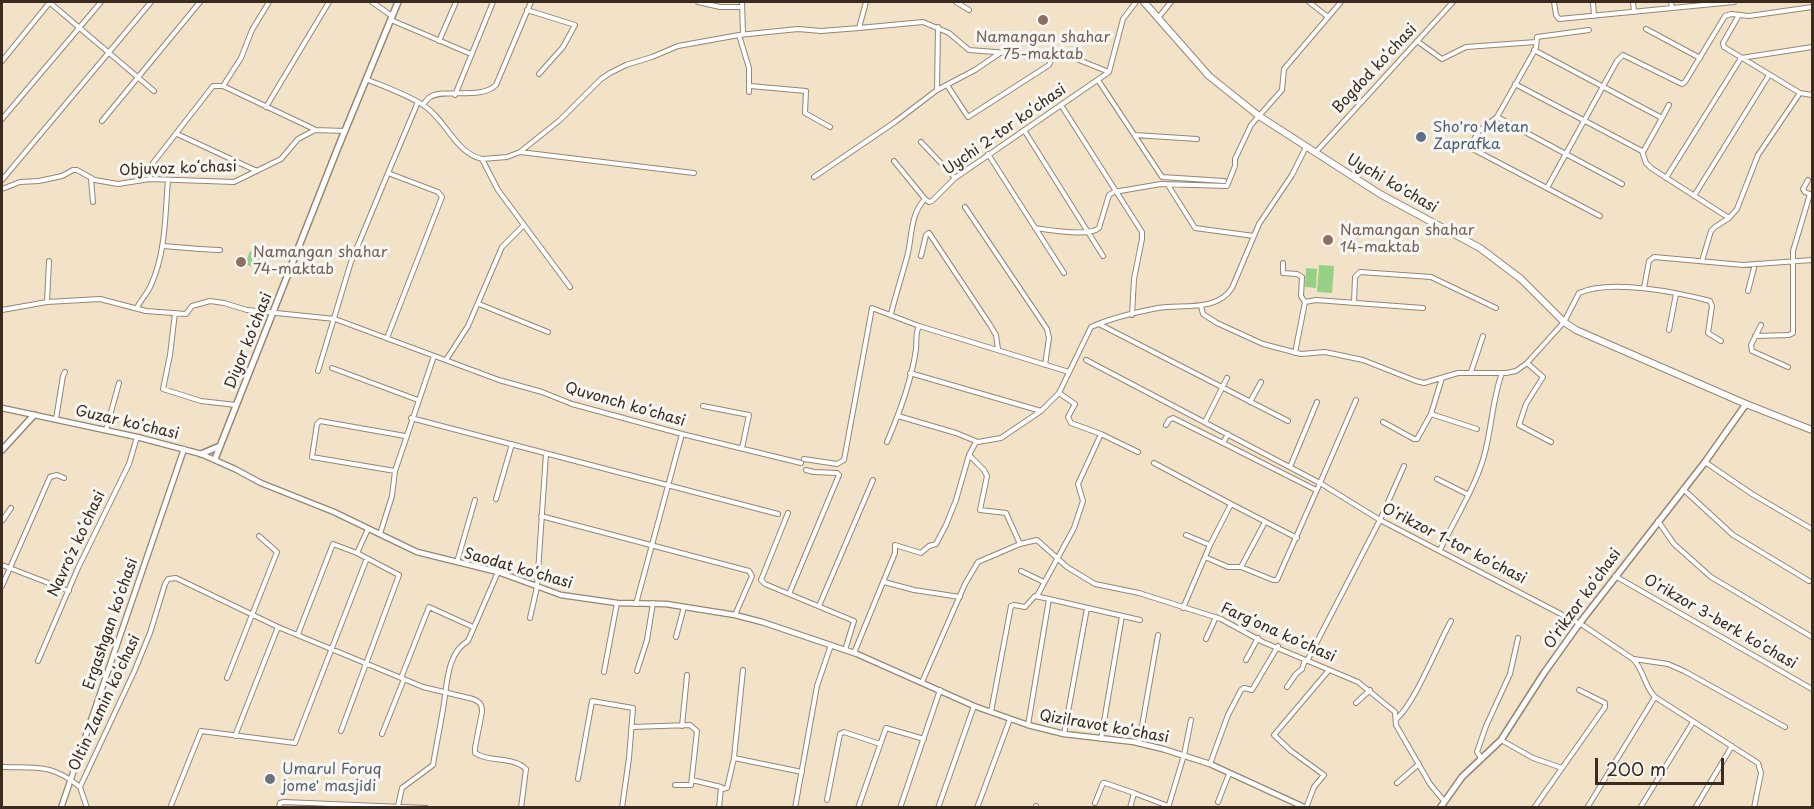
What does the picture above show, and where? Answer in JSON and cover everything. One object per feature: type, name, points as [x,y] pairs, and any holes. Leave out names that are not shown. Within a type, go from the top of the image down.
[{"type":"main road","name":"Diyor koʻchasi","points":[[215,459],[398,2]]},
{"type":"main road","name":"Uychi ko'chasi","points":[[1144,2],[1209,75],[1259,116],[1380,194],[1480,248],[1521,279],[1564,322],[1595,339],[1812,430]]},
{"type":"main road","name":"Oʻrikzor koʻchasi","points":[[1440,807],[1462,777],[1501,740],[1579,624],[1705,462],[1746,404]]},
{"type":"main road","points":[[2,450],[34,415]]},
{"type":"main road","points":[[201,454],[221,445]]},
{"type":"street","points":[[2,61],[49,2],[154,91]]},
{"type":"street","points":[[2,119],[101,2]]},
{"type":"street","points":[[2,180],[151,2]]},
{"type":"street","points":[[102,121],[200,2]]},
{"type":"street","points":[[223,86],[241,57],[252,30],[269,2]]},
{"type":"street","points":[[266,107],[329,2]]},
{"type":"street","points":[[372,2],[392,18],[471,54]]},
{"type":"street","points":[[440,41],[456,2]]},
{"type":"street","points":[[455,95],[493,2]]},
{"type":"street","points":[[423,105],[430,97],[483,92],[496,85],[531,2]]},
{"type":"street","points":[[698,2],[720,7],[742,4],[741,34],[749,68],[750,92]]},
{"type":"street","points":[[860,28],[866,2]]},
{"type":"street","points":[[956,2],[969,10]]},
{"type":"street","points":[[366,79],[423,105],[474,157],[482,159],[507,157],[520,152],[560,120],[610,73],[626,64],[652,57],[678,46],[741,34],[798,29],[821,31],[923,22],[949,33],[969,50],[1074,58],[1109,72],[1123,19],[1136,2]]},
{"type":"street","points":[[1158,18],[1171,2]]},
{"type":"street","points":[[1309,2],[1328,17]]},
{"type":"street","points":[[1035,228],[1087,233],[1096,231],[1100,228],[1109,195],[1114,192],[1161,184],[1227,186],[1251,125],[1282,90],[1284,69],[1341,2]]},
{"type":"street","name":"Bogdod koʻchasi","points":[[1315,153],[1454,2]]},
{"type":"street","points":[[1554,2],[1558,19],[1734,2]]},
{"type":"street","points":[[1593,2],[1594,16]]},
{"type":"street","points":[[1633,2],[1634,12]]},
{"type":"street","points":[[1671,2],[1672,8]]},
{"type":"street","points":[[1547,188],[1623,55],[1681,84],[1685,82],[1725,16],[1731,14],[1749,16],[1812,7]]},
{"type":"street","points":[[527,10],[575,25],[563,47],[538,74]]},
{"type":"street","points":[[1739,15],[1723,45],[1800,93],[1812,95]]},
{"type":"street","points":[[938,27],[938,90]]},
{"type":"street","points":[[1646,29],[1700,58]]},
{"type":"street","points":[[1590,30],[1539,36],[1534,50],[1497,117],[1480,130],[1469,147],[1600,216]]},
{"type":"street","points":[[1417,41],[1442,59],[1466,47],[1536,42]]},
{"type":"street","points":[[1666,178],[1741,58],[1812,48]]},
{"type":"street","points":[[1534,50],[1662,118]]},
{"type":"street","points":[[814,177],[938,90],[1000,53]]},
{"type":"street","points":[[947,85],[968,117],[1049,65],[1053,56]]},
{"type":"street","name":"Uychi 2-tor koʻchasi","points":[[925,198],[929,202],[932,201],[955,178],[1109,72]]},
{"type":"street","points":[[1694,196],[1769,75]]},
{"type":"street","points":[[1098,80],[1161,177],[1224,181]]},
{"type":"street","points":[[1515,84],[1643,152]]},
{"type":"street","points":[[150,179],[153,163],[210,88],[216,85],[223,86],[315,130],[345,131]]},
{"type":"street","points":[[750,86],[806,91],[805,113],[830,127]]},
{"type":"street","points":[[1702,261],[1711,231],[1729,218],[1738,206],[1758,155],[1800,93]]},
{"type":"street","points":[[318,371],[351,262],[418,102]]},
{"type":"street","points":[[1061,105],[1142,235],[1134,279],[1132,315]]},
{"type":"street","points":[[1669,105],[1643,152],[1644,160],[1648,166],[1729,218]]},
{"type":"street","points":[[1497,117],[1622,184]]},
{"type":"street","name":"Objuvoz koʻchasi","points":[[2,189],[20,182],[62,176],[73,170],[91,178],[118,184],[150,179],[234,182],[258,172],[283,157],[298,139],[315,130]]},
{"type":"street","points":[[1024,130],[1103,256]]},
{"type":"street","points":[[177,133],[258,172]]},
{"type":"street","points":[[1134,135],[1197,140]]},
{"type":"street","points":[[921,142],[955,178]]},
{"type":"street","points":[[898,416],[956,433],[976,442],[1001,438],[1041,411],[1059,393],[1088,330],[1099,324],[1169,306],[1201,306],[1229,292],[1254,236],[1268,210],[1292,175],[1306,147]]},
{"type":"street","points":[[520,152],[694,173]]},
{"type":"street","points":[[988,154],[1064,273]]},
{"type":"street","points":[[482,159],[498,190],[570,287]]},
{"type":"street","points":[[894,161],[925,198],[918,206],[913,221],[908,253],[891,314],[918,326],[1069,372]]},
{"type":"street","points":[[387,338],[442,196],[438,192],[388,173]]},
{"type":"street","points":[[91,178],[93,202]]},
{"type":"street","points":[[137,308],[150,288],[157,271],[166,224],[168,180]]},
{"type":"street","points":[[1755,336],[1793,333],[1792,261],[1795,238],[1811,194],[1803,189],[1808,180]]},
{"type":"street","points":[[1167,185],[1195,228],[1254,236]]},
{"type":"street","points":[[965,207],[1047,329],[1049,338],[1045,364]]},
{"type":"street","points":[[446,360],[465,332],[479,304],[502,247],[524,225]]},
{"type":"street","points":[[921,255],[926,235],[929,233],[996,335],[998,349]]},
{"type":"street","points":[[161,246],[188,247],[192,250],[220,250]]},
{"type":"street","points":[[1644,288],[1652,258],[1755,264],[1812,260]]},
{"type":"street","points":[[47,302],[49,261]]},
{"type":"street","points":[[1283,263],[1283,273],[1297,274],[1302,277],[1301,296],[1305,302],[1295,352]]},
{"type":"street","points":[[1748,291],[1755,264]]},
{"type":"street","points":[[1354,303],[1355,277],[1360,272],[1431,277],[1496,308]]},
{"type":"street","points":[[1201,306],[1203,314],[1217,323],[1263,344],[1310,355],[1325,352],[1363,360],[1421,383],[1454,374],[1512,372],[1527,363],[1564,322],[1581,292],[1603,288],[1644,288],[1710,301],[1712,306],[1708,333],[1721,341]]},
{"type":"street","points":[[1669,330],[1676,294]]},
{"type":"street","points":[[2,310],[47,302],[100,299],[146,311],[175,314],[163,389],[201,400],[237,405]]},
{"type":"street","points":[[1305,302],[1316,300],[1423,308]]},
{"type":"street","name":"Quvonch koʻchasi","points":[[175,314],[186,314],[192,306],[207,301],[273,313],[335,319],[572,404],[742,448],[803,461],[837,464],[844,460],[872,308],[891,314]]},
{"type":"street","points":[[479,304],[548,332]]},
{"type":"street","points":[[1099,324],[1288,421]]},
{"type":"street","points":[[1761,325],[1751,345],[1752,351],[1788,367]]},
{"type":"street","points":[[887,442],[898,416],[910,373],[916,349],[915,334],[918,326]]},
{"type":"street","points":[[1471,372],[1483,336]]},
{"type":"street","points":[[380,534],[392,496],[395,471],[405,436],[434,356]]},
{"type":"street","name":"Oʻrikzor 1-tor koʻchasi","points":[[1086,360],[1320,483],[1380,520],[1579,624],[1633,659]]},
{"type":"street","points":[[1527,363],[1543,377],[1526,404],[1519,424],[1551,442]]},
{"type":"street","points":[[332,368],[418,400]]},
{"type":"street","points":[[56,419],[65,372]]},
{"type":"street","points":[[910,373],[1041,411]]},
{"type":"street","points":[[1440,550],[1484,458],[1494,411],[1494,399],[1502,373]]},
{"type":"street","points":[[1205,422],[1227,378]]},
{"type":"street","points":[[1383,422],[1416,440],[1431,414],[1442,378]]},
{"type":"street","points":[[1250,402],[1261,382]]},
{"type":"street","points":[[106,430],[119,383]]},
{"type":"street","points":[[1059,393],[1075,404],[1068,420],[1138,452]]},
{"type":"street","points":[[1205,557],[1228,567],[1241,567],[1277,580],[1356,400]]},
{"type":"street","points":[[1290,467],[1317,402]]},
{"type":"street","points":[[703,406],[749,416],[742,448]]},
{"type":"street","name":"Guzar koʻchasi","points":[[2,408],[137,437],[215,459]]},
{"type":"street","points":[[1431,414],[1477,429]]},
{"type":"street","points":[[411,418],[777,514]]},
{"type":"street","points":[[1166,425],[1173,418],[1316,490]]},
{"type":"street","points":[[395,471],[312,457],[317,424],[320,421],[405,436]]},
{"type":"street","points":[[636,604],[682,434]]},
{"type":"street","points":[[991,712],[1009,609],[1014,605],[1025,607],[1032,598],[1037,596],[1074,528],[1084,498],[1078,484],[1101,434]]},
{"type":"street","points":[[1223,443],[1228,434]]},
{"type":"street","name":"Navroʻz koʻchasi","points":[[38,661],[129,464],[137,437]]},
{"type":"street","points":[[854,653],[884,582],[895,553],[895,545],[921,554],[929,546],[936,544],[956,500],[969,455],[976,442]]},
{"type":"street","points":[[496,499],[512,444]]},
{"type":"street","name":"Ergashgan koʻchasi","points":[[61,807],[184,449]]},
{"type":"street","points":[[530,618],[537,587],[546,454]]},
{"type":"street","points":[[922,682],[971,572],[979,561],[996,556],[1020,544],[1005,512],[980,510],[987,476],[969,455]]},
{"type":"street","name":"Saodat koʻchasi","points":[[215,459],[261,483],[334,512],[417,552],[498,572],[561,596],[617,603],[653,603],[735,615],[831,645]]},
{"type":"street","points":[[1705,462],[1752,494],[1812,529]]},
{"type":"street","points":[[1154,463],[1297,538]]},
{"type":"street","points":[[1287,687],[1302,669],[1380,520],[1404,466]]},
{"type":"street","points":[[789,594],[839,475],[806,470]]},
{"type":"street","points":[[2,586],[50,477],[57,475],[64,478]]},
{"type":"street","points":[[1437,479],[1467,494]]},
{"type":"street","points":[[819,606],[873,480]]},
{"type":"street","points":[[1683,489],[1733,535],[1809,580]]},
{"type":"street","points":[[457,563],[475,500]]},
{"type":"street","points":[[1183,608],[1210,545],[1231,504]]},
{"type":"street","points":[[2,520],[11,508]]},
{"type":"street","points":[[788,513],[761,578],[765,584],[854,621],[845,650]]},
{"type":"street","points":[[541,516],[750,572],[752,576],[735,615]]},
{"type":"street","points":[[1658,520],[1674,544],[1711,577],[1812,637]]},
{"type":"street","points":[[1241,567],[1265,522]]},
{"type":"street","points":[[357,553],[368,529]]},
{"type":"street","points":[[1186,535],[1210,545]]},
{"type":"street","points":[[227,678],[277,552],[259,536]]},
{"type":"street","name":"Fargʻona koʻchasi","points":[[1020,544],[1037,540],[1056,559],[1095,584],[1139,593],[1216,617],[1306,661],[1352,679],[1370,690],[1395,712],[1396,725],[1434,789],[1444,801]]},
{"type":"street","points":[[297,635],[330,547],[334,544],[398,573],[400,577],[341,731]]},
{"type":"street","points":[[170,807],[201,731],[295,744],[367,558]]},
{"type":"street","points":[[2,565],[69,591]]},
{"type":"street","points":[[1021,571],[1044,582]]},
{"type":"street","points":[[398,806],[402,788],[433,765],[445,683],[460,645],[468,641],[498,572]]},
{"type":"street","name":"Oʻrikzor 3-berk koʻchasi","points":[[1615,575],[1812,689]]},
{"type":"street","name":"Oltin Zamin koʻchasi","points":[[80,787],[134,672],[150,633],[166,581],[176,578],[251,614]]},
{"type":"street","points":[[884,582],[914,590],[960,597]]},
{"type":"street","points":[[1037,596],[1140,620]]},
{"type":"street","points":[[1028,725],[1049,599]]},
{"type":"street","points":[[604,672],[617,603]]},
{"type":"street","points":[[637,671],[647,640],[653,603]]},
{"type":"street","points":[[382,734],[429,607],[473,627]]},
{"type":"street","points":[[676,637],[684,607]]},
{"type":"street","points":[[1064,734],[1087,608]]},
{"type":"street","points":[[251,614],[423,687],[473,699],[482,706],[475,753],[519,763],[526,769],[521,807]]},
{"type":"street","points":[[1101,738],[1122,616]]},
{"type":"street","points":[[1206,639],[1216,617]]},
{"type":"street","points":[[1395,720],[1402,713],[1416,689],[1451,621]]},
{"type":"street","points":[[235,736],[278,627]]},
{"type":"street","points":[[1139,743],[1158,635]]},
{"type":"street","points":[[1246,660],[1258,638]]},
{"type":"street","points":[[1483,759],[1478,754],[1478,750],[1486,726],[1510,674],[1518,638]]},
{"type":"street","points":[[795,807],[817,686],[831,645]]},
{"type":"street","name":"Qizilravot koʻchasi","points":[[831,645],[1010,719],[1064,734],[1139,743],[1184,755],[1209,764],[1296,806],[1306,807]]},
{"type":"street","points":[[1209,764],[1228,715],[1241,690],[1244,688],[1252,690],[1278,646]]},
{"type":"street","points":[[1633,659],[1638,664],[1649,691],[1655,697],[1756,761],[1761,768],[1754,807]]},
{"type":"street","points":[[1633,659],[1668,664],[1684,671],[1785,728]]},
{"type":"street","points":[[722,789],[727,788],[734,758],[743,670]]},
{"type":"street","points":[[1306,807],[1314,787],[1324,774],[1291,751],[1274,735],[1329,670]]},
{"type":"street","points":[[682,726],[687,675]]},
{"type":"street","points":[[900,807],[940,690]]},
{"type":"street","points":[[1356,703],[1370,690]]},
{"type":"street","points":[[1534,807],[1606,705],[1603,701],[1579,690]]},
{"type":"street","points":[[1587,807],[1655,697]]},
{"type":"street","points":[[578,779],[592,701],[633,708],[622,807]]},
{"type":"street","points":[[938,807],[974,706]]},
{"type":"street","points":[[977,807],[1010,719]]},
{"type":"street","points":[[1095,802],[1103,783],[1168,807],[1184,755],[1191,720]]},
{"type":"street","points":[[1640,807],[1693,722]]},
{"type":"street","points":[[632,727],[693,726],[698,731],[690,786],[675,784]]},
{"type":"street","points":[[858,807],[885,729],[888,727],[924,739]]},
{"type":"street","points":[[827,800],[840,734],[844,732],[880,744]]},
{"type":"street","points":[[1501,740],[1531,757],[1562,768]]},
{"type":"street","points":[[1695,807],[1732,746]]},
{"type":"street","points":[[734,758],[802,772]]},
{"type":"street","points":[[1397,783],[1419,764]]},
{"type":"street","points":[[2,767],[41,767],[70,780],[80,787],[87,807]]},
{"type":"street","points":[[1218,802],[1229,774]]},
{"type":"street","points":[[692,780],[719,785],[722,789]]},
{"type":"street","points":[[719,807],[722,789]]},
{"type":"street","points":[[1130,807],[1134,793]]},
{"type":"street","points":[[279,807],[280,803],[284,802],[369,807],[426,807]]},
{"type":"green space","points":[[250,251],[263,255],[258,269],[245,264]]},
{"type":"green space","points":[[1319,265],[1334,266],[1332,293],[1317,292]]},
{"type":"green space","points":[[1306,268],[1317,269],[1316,288],[1305,287]]},
{"type":"place","name":"Namangan shahar 75-maktab","points":[[1043,20]]},
{"type":"place","name":"Sho'ro Metan Zaprafka","points":[[1421,137]]},
{"type":"place","name":"Namangan shahar 14-maktab","points":[[1328,240]]},
{"type":"place","name":"Namangan shahar 74-maktab","points":[[241,262]]},
{"type":"place","name":"Umarul Foruq jome' masjidi","points":[[270,779]]}]
